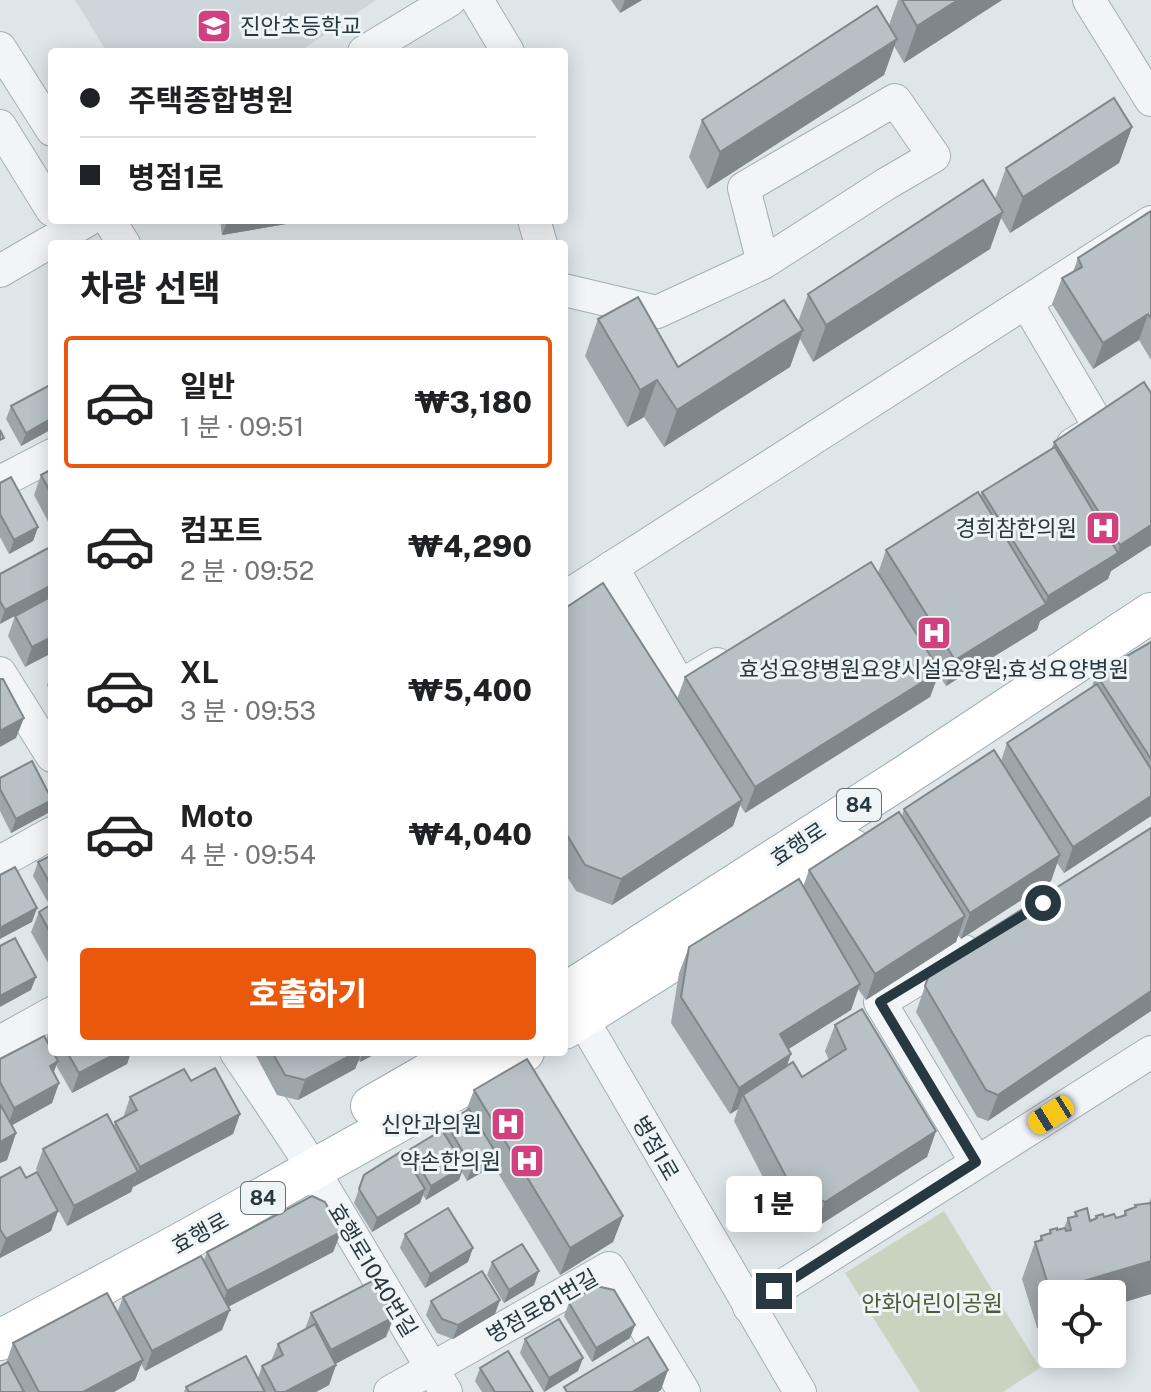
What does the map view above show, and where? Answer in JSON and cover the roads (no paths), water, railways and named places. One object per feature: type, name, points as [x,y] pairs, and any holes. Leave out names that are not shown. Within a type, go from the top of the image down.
[{"type":"main road","name":"효행로","points":[[568,1005],[1151,613]]},
{"type":"main road","name":"효행로","points":[[568,1005],[805,880],[1151,656]]},
{"type":"main road","name":"효행로","points":[[0,1340],[307,1159],[459,1056]]},
{"type":"main road","name":"효행로","points":[[0,1309],[516,1056]]},
{"type":"street","points":[[371,48],[450,0]]},
{"type":"street","points":[[477,0],[506,48]]},
{"type":"street","points":[[1089,0],[1151,100]]},
{"type":"street","points":[[0,48],[48,124]]},
{"type":"street","points":[[568,291],[657,312],[763,263],[934,156],[895,100],[744,188],[763,263]]},
{"type":"street","points":[[0,126],[48,197]]},
{"type":"street","points":[[568,595],[1151,222]]},
{"type":"street","points":[[0,271],[67,225]]},
{"type":"street","points":[[1026,302],[1100,428],[1046,461]]},
{"type":"street","points":[[0,482],[48,457]]},
{"type":"street","points":[[612,567],[680,686],[748,645]]},
{"type":"street","points":[[0,673],[48,750]]},
{"type":"street","points":[[0,862],[48,835]]},
{"type":"street","points":[[976,1162],[880,1002],[989,936]]},
{"type":"street","name":"병점1로","points":[[568,1005],[800,1392]]},
{"type":"street","points":[[0,1042],[48,1015]]},
{"type":"street","points":[[749,1307],[1151,1052]]},
{"type":"street","name":"효행로1040번길","points":[[239,1056],[307,1159],[439,1381]]},
{"type":"street","name":"병점로81번길","points":[[439,1381],[609,1268],[684,1392]]},
{"type":"street","points":[[390,1392],[439,1381]]},
{"type":"place","name":"진안초등학교","points":[[214,26]]},
{"type":"place","name":"경희참한의원","points":[[1103,528]]},
{"type":"place","name":"효성요양병원요양시설요양원;효성요양병원","points":[[934,633]]},
{"type":"place","name":"신안과의원","points":[[508,1124]]},
{"type":"place","name":"약손한의원","points":[[527,1161]]},
{"type":"park label","name":"안화어린이공원","points":[[932,1303]]}]
